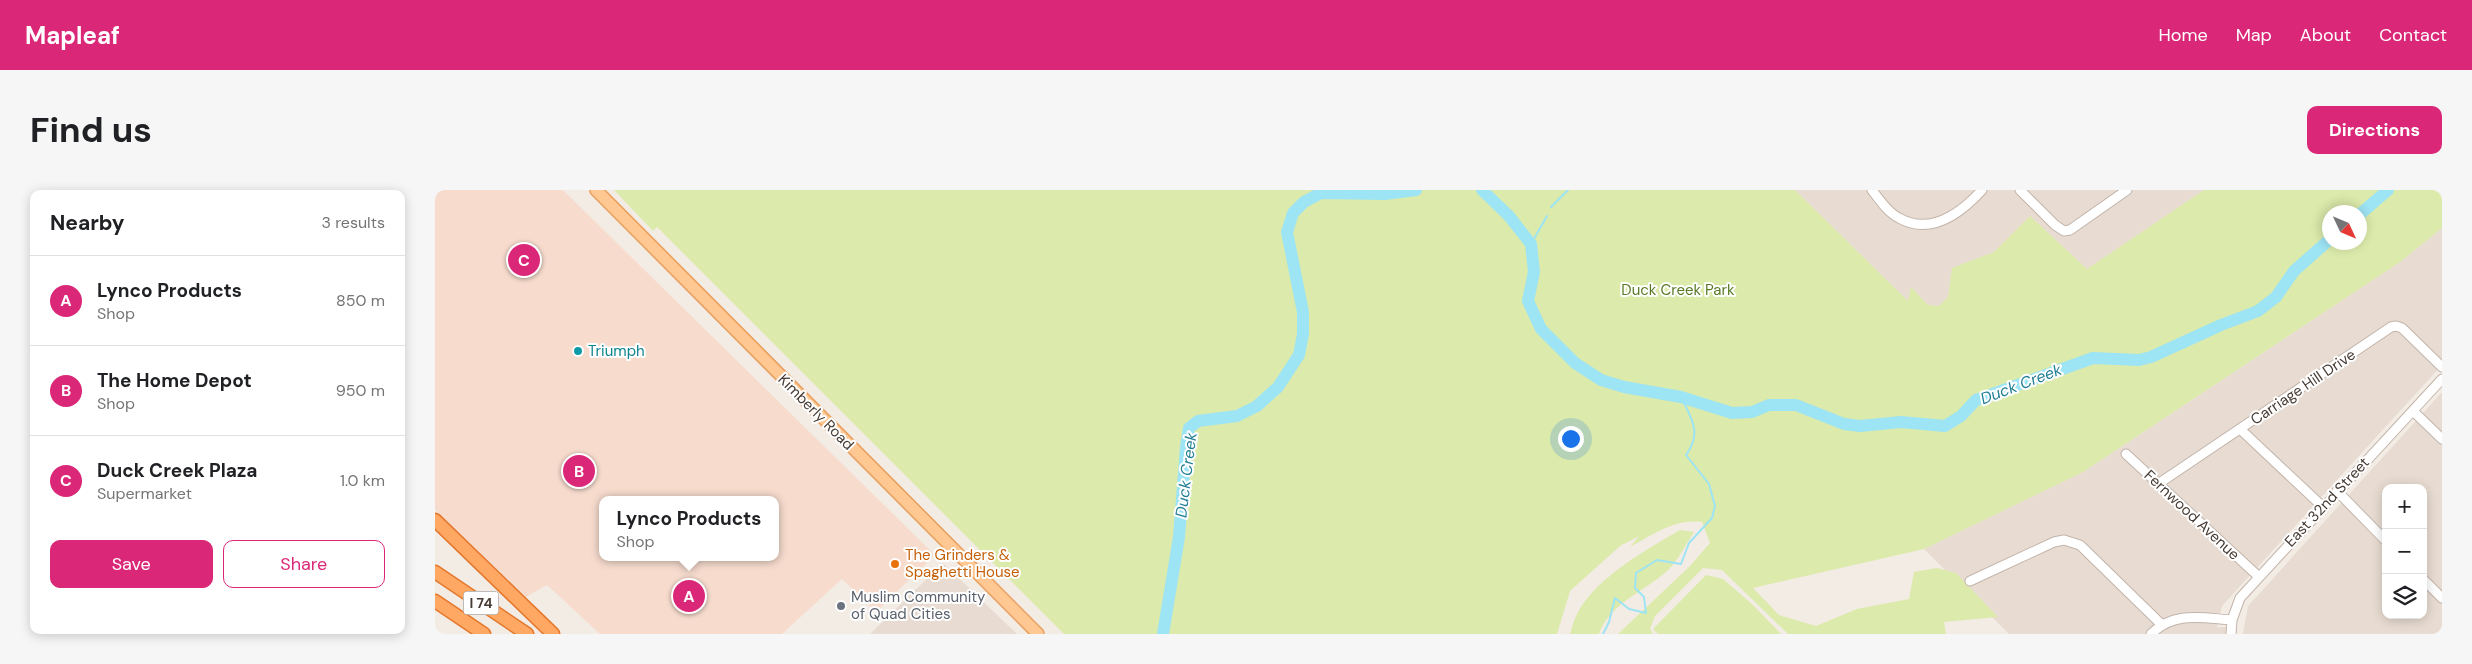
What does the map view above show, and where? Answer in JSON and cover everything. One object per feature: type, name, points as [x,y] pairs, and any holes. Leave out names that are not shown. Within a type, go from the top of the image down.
[{"type":"highway","points":[[435,520],[553,634]]},
{"type":"highway","name":"I 74","points":[[435,572],[527,634]]},
{"type":"highway","name":"I 74","points":[[435,601],[484,634]]},
{"type":"main road","name":"Kimberly Road","points":[[596,190],[1038,634]]},
{"type":"street","points":[[1872,190],[1899,218],[1917,225],[1938,222],[1952,217],[1982,190]]},
{"type":"street","points":[[2020,190],[2063,231],[2070,230],[2127,190]]},
{"type":"street","name":"Carriage Hill Drive","points":[[2158,484],[2391,327],[2397,326],[2401,328],[2442,367]]},
{"type":"street","name":"East 32nd Street","points":[[2231,634],[2232,620],[2240,598],[2258,576],[2442,380]]},
{"type":"street","points":[[2413,411],[2442,439]]},
{"type":"street","points":[[2240,429],[2323,507]]},
{"type":"street","name":"Fernwood Avenue","points":[[2126,454],[2258,576]]},
{"type":"street","points":[[2337,492],[2382,537]]},
{"type":"street","points":[[1970,581],[2054,542],[2073,542],[2080,545],[2161,624]]},
{"type":"street","points":[[2427,583],[2442,598]]},
{"type":"street","points":[[2151,634],[2161,624],[2175,618],[2232,620]]},
{"type":"shaded area","points":[[435,190],[563,190],[935,555],[876,612],[842,579],[782,634],[600,634],[547,585],[526,597],[435,510]]},
{"type":"shaded area","points":[[1795,190],[2204,190],[2087,269],[1926,319]]},
{"type":"shaded area","points":[[2442,228],[2442,365],[2222,606],[2217,627],[2226,627],[2226,634],[2009,634],[1924,549],[2083,472],[2400,262]]},
{"type":"shaded area","points":[[2442,392],[2442,634],[2243,634],[2248,606]]},
{"type":"shaded area","points":[[943,563],[1017,634],[870,634]]},
{"type":"green space","name":"Duck Creek Park","points":[[614,190],[1795,190],[1908,301],[1911,287],[1928,305],[1939,306],[1948,297],[1952,268],[1994,252],[2030,216],[2087,269],[2204,190],[2442,190],[2442,228],[2400,262],[2083,472],[1924,549],[1753,588],[1779,615],[1816,626],[1857,609],[1909,599],[1914,572],[1937,568],[1956,573],[1998,617],[1944,622],[1946,634],[1788,634],[1722,570],[1703,568],[1655,616],[1650,629],[1653,634],[1618,634],[1689,567],[1710,543],[1702,522],[1692,522],[1665,528],[1630,547],[1639,536],[1620,546],[1570,591],[1557,634],[1064,634],[657,227],[653,231]]},
{"type":"green space","points":[[1680,530],[1694,532],[1667,571],[1619,606],[1604,623],[1599,634],[1570,634],[1578,612],[1597,587],[1623,565]]},
{"type":"green space","points":[[1706,575],[1723,579],[1753,605],[1781,634],[1658,634],[1653,629]]},
{"type":"waterway","name":"Duck Creek","points":[[1163,634],[1179,537],[1189,428],[1198,421],[1237,416],[1257,406],[1278,387],[1299,355],[1303,334],[1303,312],[1287,232],[1293,213],[1304,202],[1321,193],[1385,194],[1416,190]]},
{"type":"waterway","name":"Duck Creek","points":[[1482,190],[1509,216],[1531,244],[1534,272],[1528,301],[1541,329],[1575,363],[1601,380],[1624,387],[1681,397],[1732,413],[1752,412],[1769,405],[1796,405],[1844,424],[1860,426],[1901,422],[1945,426],[1961,416],[1976,400],[2093,358],[2139,360],[2151,357],[2221,325],[2258,311],[2276,297],[2294,271],[2322,246]]},
{"type":"waterway","points":[[1551,207],[1568,190]]},
{"type":"waterway","name":"Duck Creek","points":[[2367,208],[2388,190]]},
{"type":"waterway","points":[[1531,244],[1547,216]]},
{"type":"waterway","points":[[1603,634],[1609,622],[1615,598],[1629,609],[1646,613],[1644,597],[1635,588],[1636,573],[1657,560],[1681,564],[1689,543],[1712,518],[1715,506],[1709,484],[1686,455],[1694,440],[1694,426],[1681,397]]},
{"type":"place","name":"Duck Creek Plaza","points":[[524,260]]},
{"type":"place","name":"Triumph","points":[[578,351]]},
{"type":"place","name":"The Home Depot","points":[[579,471]]},
{"type":"place","name":"The Grinders & Spaghetti House","points":[[895,564]]},
{"type":"place","name":"Lynco Products","points":[[689,596]]},
{"type":"place","name":"Muslim Community of Quad Cities","points":[[841,606]]}]
